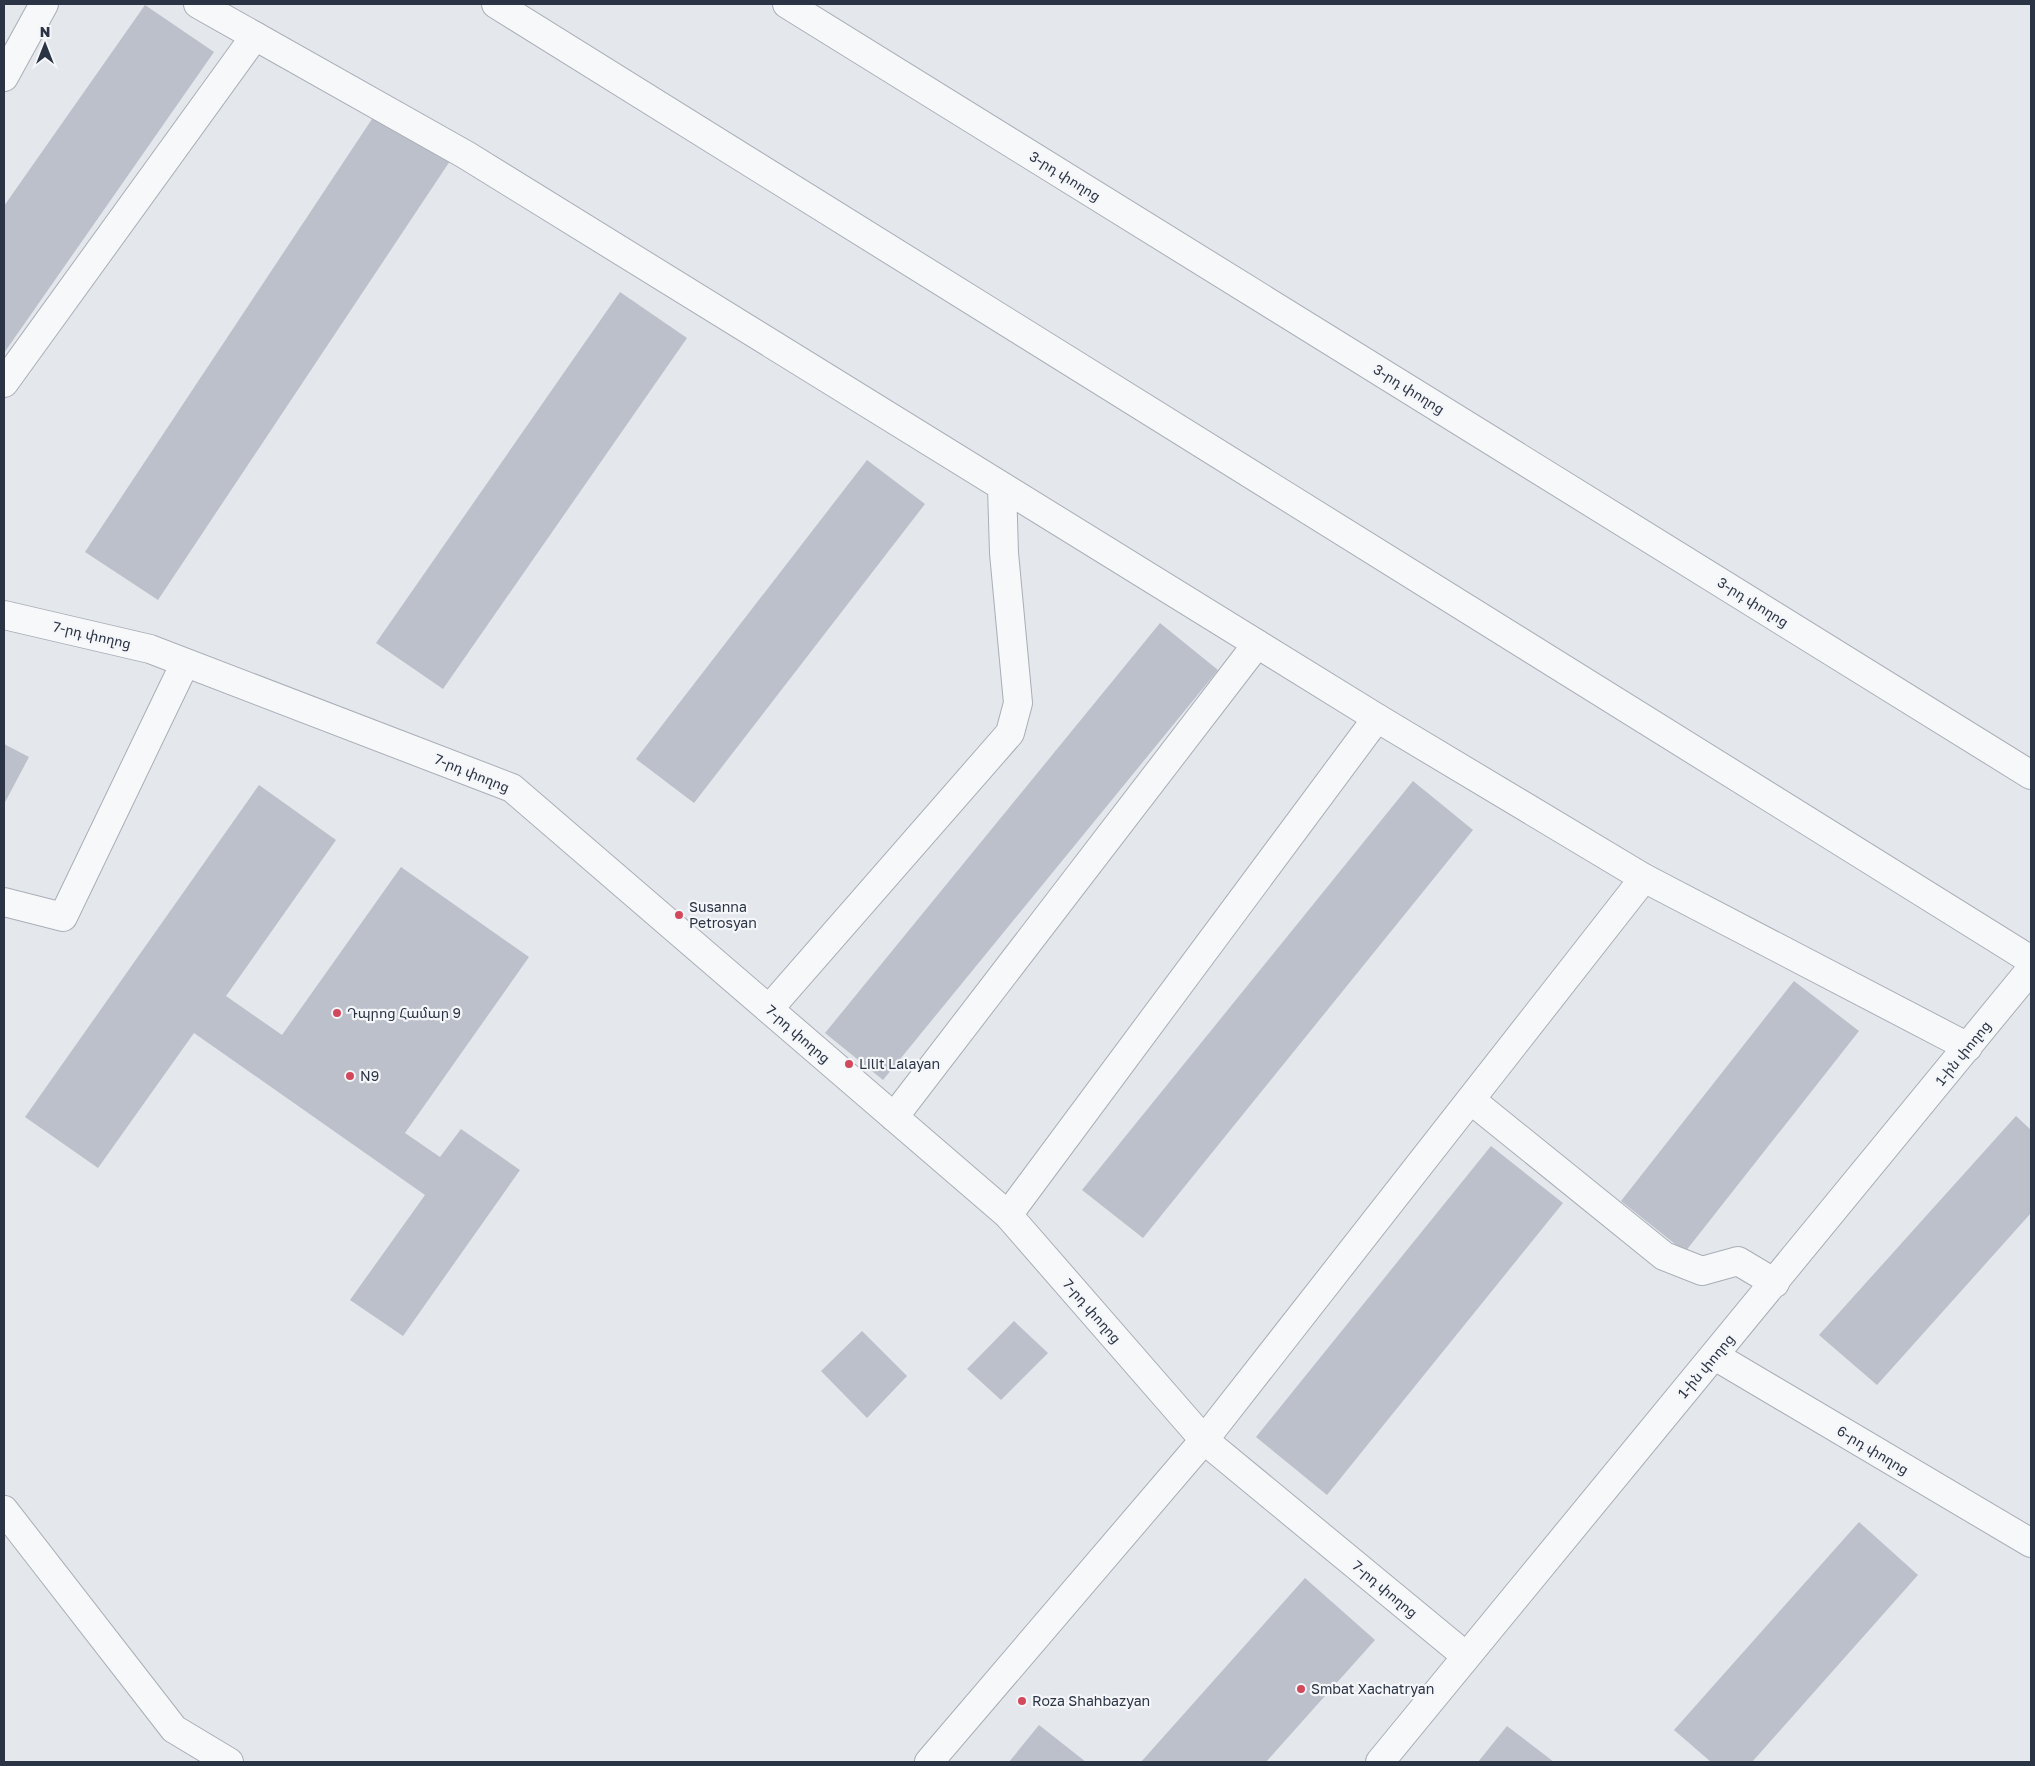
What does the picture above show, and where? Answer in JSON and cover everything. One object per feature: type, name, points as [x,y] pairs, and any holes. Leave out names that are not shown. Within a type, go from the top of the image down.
[{"type":"street","points":[[4,77],[44,4]]},
{"type":"street","points":[[198,4],[466,155],[1377,718],[1644,878],[1968,1047]]},
{"type":"street","points":[[496,4],[2031,960]]},
{"type":"street","name":"3-րդ փողոց","points":[[787,4],[2031,775]]},
{"type":"street","points":[[4,383],[255,36]]},
{"type":"street","points":[[769,1009],[1010,732],[1018,704],[1004,552],[1002,487]]},
{"type":"street","name":"7-րդ փողոց","points":[[4,615],[150,649],[512,788],[1008,1215],[1204,1440],[1466,1656]]},
{"type":"street","points":[[894,1117],[1257,644]]},
{"type":"street","points":[[4,902],[63,917],[186,663]]},
{"type":"street","points":[[1008,1215],[1377,718]]},
{"type":"street","points":[[929,1762],[1204,1440],[1644,878]]},
{"type":"street","name":"1-ին փողոց","points":[[1380,1762],[2031,969]]},
{"type":"street","points":[[1471,1100],[1664,1256],[1702,1271],[1738,1261],[1775,1283]]},
{"type":"street","name":"6-րդ փողոց","points":[[1715,1356],[2031,1543]]},
{"type":"street","points":[[4,1510],[174,1729],[229,1762]]},
{"type":"building","points":[[145,5],[214,52],[4,353],[4,206]]},
{"type":"building","points":[[376,113],[450,161],[158,600],[85,552]]},
{"type":"building","points":[[620,292],[687,338],[443,689],[376,643]]},
{"type":"building","points":[[867,460],[925,504],[694,803],[636,759]]},
{"type":"building","points":[[1160,623],[1218,670],[883,1080],[825,1033]]},
{"type":"building","points":[[4,744],[29,757],[4,804]]},
{"type":"building","points":[[1413,781],[1473,830],[1143,1238],[1082,1190]]},
{"type":"building","name":"N9","points":[[259,785],[336,840],[226,996],[282,1035],[401,867],[529,957],[405,1133],[440,1157],[461,1129],[520,1170],[403,1336],[350,1300],[425,1195],[194,1033],[98,1168],[25,1117]]},
{"type":"building","points":[[1794,981],[1859,1031],[1685,1252],[1621,1201]]},
{"type":"building","points":[[2016,1116],[2031,1130],[2031,1213],[1877,1385],[1819,1335]]},
{"type":"building","points":[[1491,1146],[1563,1203],[1327,1495],[1256,1437]]},
{"type":"building","points":[[1014,1321],[1048,1353],[1001,1400],[967,1369]]},
{"type":"building","points":[[862,1331],[907,1376],[867,1418],[821,1371]]},
{"type":"building","points":[[1859,1522],[1918,1575],[1752,1762],[1711,1762],[1674,1730]]},
{"type":"building","points":[[1305,1578],[1375,1640],[1266,1762],[1141,1762]]},
{"type":"building","points":[[1039,1725],[1086,1762],[1009,1762]]},
{"type":"building","points":[[1507,1726],[1554,1762],[1478,1762]]},
{"type":"place","name":"Susanna Petrosyan","points":[[679,915]]},
{"type":"place","name":"Դպրոց Համար 9","points":[[337,1013]]},
{"type":"place","name":"Lilit Lalayan","points":[[849,1064]]},
{"type":"place","name":"N9","points":[[350,1076]]},
{"type":"place","name":"Smbat Xachatryan","points":[[1301,1689]]},
{"type":"place","name":"Roza Shahbazyan","points":[[1022,1701]]}]
